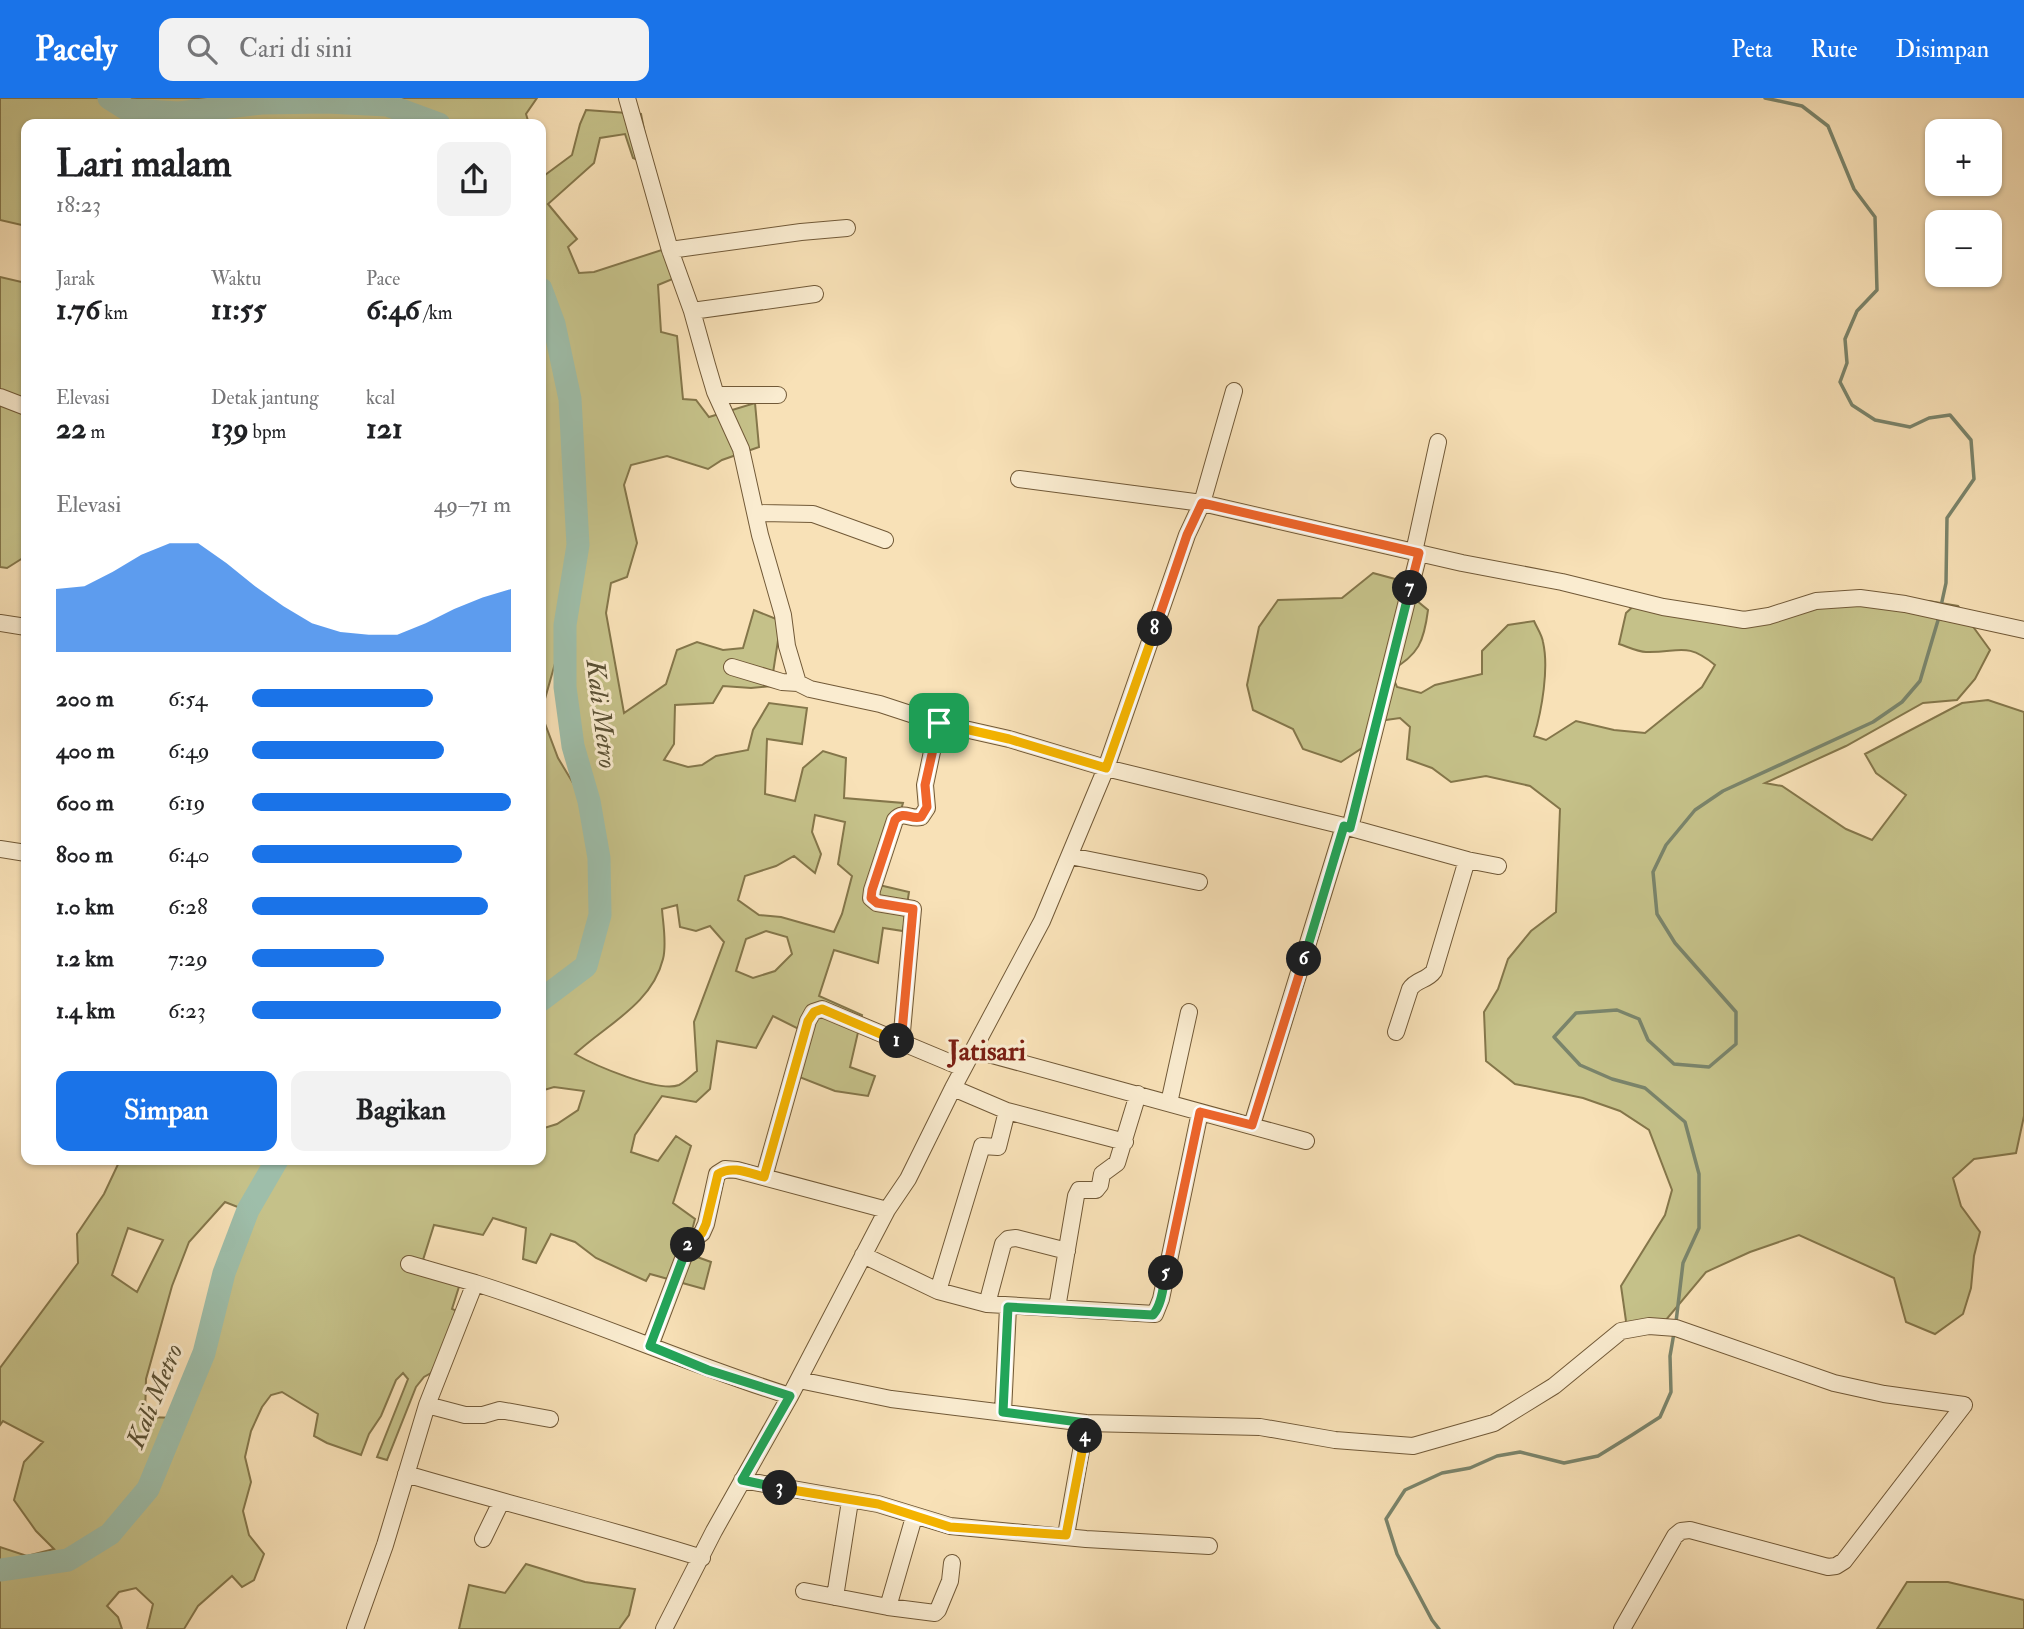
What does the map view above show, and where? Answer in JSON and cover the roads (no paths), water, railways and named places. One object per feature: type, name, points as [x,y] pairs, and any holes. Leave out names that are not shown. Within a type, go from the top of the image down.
[{"type":"street","points":[[627,98],[670,250],[717,395],[741,449],[760,535],[783,615],[789,655],[797,683]]},
{"type":"street","points":[[670,250],[789,233],[847,228]]},
{"type":"street","points":[[692,312],[815,294]]},
{"type":"street","points":[[664,1629],[742,1480],[799,1380],[863,1255],[872,1206],[908,1179],[963,1068],[1042,921],[1106,768],[1187,535],[1202,503],[1234,391]]},
{"type":"street","points":[[717,395],[778,395]]},
{"type":"street","points":[[0,397],[21,405]]},
{"type":"street","points":[[1252,1125],[1347,827],[1416,553],[1438,442]]},
{"type":"street","points":[[1019,479],[1202,503],[1416,553],[1562,582],[1663,607],[1744,620],[1830,599],[1860,598],[1905,604],[2024,630]]},
{"type":"street","points":[[756,513],[813,514],[885,540]]},
{"type":"street","points":[[0,623],[21,626]]},
{"type":"street","points":[[732,667],[782,682],[797,683],[810,689],[880,704],[1106,768],[1498,866]]},
{"type":"street","points":[[908,1045],[913,909],[877,903],[871,898],[895,820],[899,815],[905,814],[921,817],[927,807],[927,775],[943,724]]},
{"type":"street","points":[[0,849],[21,852]]},
{"type":"street","points":[[1070,856],[1199,882]]},
{"type":"street","points":[[1396,1032],[1410,989],[1414,984],[1430,977],[1434,971],[1467,860]]},
{"type":"street","points":[[764,1177],[808,1021],[814,1012],[822,1009],[963,1068]]},
{"type":"street","points":[[1169,1102],[1189,1012]]},
{"type":"street","points":[[974,1050],[1306,1141]]},
{"type":"street","points":[[953,1088],[1007,1111],[1125,1142]]},
{"type":"street","points":[[1057,1308],[1077,1192],[1091,1192],[1098,1188],[1102,1174],[1117,1163],[1138,1094]]},
{"type":"street","points":[[938,1292],[982,1146],[998,1147],[1007,1111]]},
{"type":"street","points":[[863,1255],[938,1292],[987,1304],[1153,1315],[1156,1313],[1200,1112]]},
{"type":"street","points":[[650,1346],[689,1243],[702,1233],[706,1224],[718,1174],[725,1169],[872,1206]]},
{"type":"street","points":[[987,1304],[1003,1244],[1009,1239],[1016,1238],[1067,1251]]},
{"type":"street","points":[[409,1264],[475,1283],[790,1396]]},
{"type":"street","points":[[355,1629],[385,1545],[428,1405],[475,1283]]},
{"type":"street","points":[[1003,1412],[1008,1307]]},
{"type":"street","points":[[799,1380],[891,1399],[1086,1423],[1260,1427],[1335,1440],[1413,1446],[1494,1423],[1506,1417],[1554,1386],[1621,1331],[1649,1326],[1676,1328],[1834,1382],[1884,1394],[1964,1405],[1844,1561],[1828,1567],[1690,1530],[1681,1531],[1675,1536],[1622,1629]]},
{"type":"street","points":[[428,1405],[465,1415],[483,1415],[499,1410],[550,1419]]},
{"type":"street","points":[[1066,1535],[1086,1423]]},
{"type":"street","points":[[406,1474],[545,1515],[616,1531],[702,1558]]},
{"type":"street","points":[[742,1480],[878,1504],[950,1527],[1209,1546]]},
{"type":"street","points":[[835,1597],[850,1501]]},
{"type":"street","points":[[483,1539],[501,1502]]},
{"type":"street","points":[[888,1607],[915,1517]]},
{"type":"street","points":[[804,1591],[935,1613],[950,1581],[952,1563]]},
{"type":"waterway","name":"Kali Metro","points":[[109,98],[128,110],[179,113],[261,103],[387,105],[425,119]]},
{"type":"waterway","points":[[1765,98],[1802,106],[1828,126],[1854,189],[1875,217],[1877,290],[1857,311],[1845,339],[1847,363],[1840,382],[1852,405],[1875,420],[1910,427],[1929,418],[1950,415],[1971,440],[1974,479],[1947,518],[1946,583],[1941,606]]},
{"type":"waterway","name":"Kali Metro","points":[[546,302],[554,324],[570,399],[578,545],[565,625],[565,687],[573,746],[589,801],[599,858],[600,915],[586,966],[546,996]]},
{"type":"waterway","points":[[1676,1322],[1683,1263],[1699,1228],[1699,1174],[1685,1122],[1645,1088],[1612,1079],[1580,1065],[1554,1037],[1576,1013],[1617,1010],[1639,1019],[1648,1040],[1674,1064],[1709,1067],[1736,1044],[1736,1012],[1675,943],[1657,914],[1653,872],[1666,845],[1695,810],[1723,791],[1873,722],[1902,702],[1920,681],[1939,617]]},
{"type":"waterway","name":"Kali Metro","points":[[0,1570],[68,1560],[110,1534],[148,1489],[204,1353],[224,1273],[248,1210],[274,1165]]},
{"type":"waterway","points":[[1439,1629],[1397,1554],[1386,1519],[1405,1490],[1442,1473],[1470,1468],[1497,1456],[1520,1452],[1564,1463],[1598,1456],[1660,1417],[1671,1392],[1670,1356],[1674,1333]]},
{"type":"district","name":"Jatisari","points":[[987,1051]]}]
